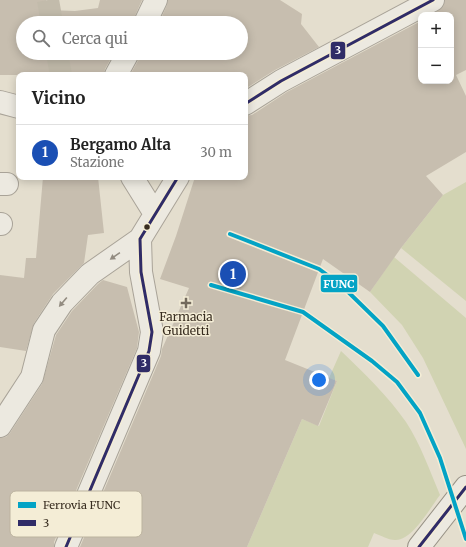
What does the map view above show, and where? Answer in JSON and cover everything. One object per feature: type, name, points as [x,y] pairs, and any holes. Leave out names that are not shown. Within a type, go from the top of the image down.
[{"type":"street","points":[[148,16],[156,0]]},
{"type":"street","points":[[248,102],[281,81],[434,0]]},
{"type":"street","points":[[118,72],[124,60]]},
{"type":"street","points":[[0,102],[16,106]]},
{"type":"street","points":[[134,180],[154,214]]},
{"type":"street","points":[[0,426],[32,376],[44,330],[62,303],[90,274],[140,241],[154,214],[176,180]]},
{"type":"street","points":[[90,491],[149,352],[152,332],[141,272],[140,241]]},
{"type":"street","points":[[419,547],[466,487]]},
{"type":"street","points":[[66,547],[70,537]]},
{"type":"green space","points":[[466,182],[466,301],[401,248],[443,195]]},
{"type":"green space","points":[[394,257],[466,318],[466,449],[423,358],[402,325],[370,292]]},
{"type":"green space","points":[[341,351],[384,394],[406,422],[429,467],[440,495],[414,530],[401,539],[392,540],[374,533],[368,547],[247,547],[302,419],[319,426],[337,381],[329,378]]},
{"type":"building","points":[[0,0],[46,0],[48,10],[75,11],[98,8],[100,0],[142,0],[135,16],[16,16],[16,60],[110,60],[104,72],[16,72],[16,75],[0,75]]},
{"type":"building","points":[[168,0],[280,0],[302,14],[301,24],[319,47],[275,70],[248,87],[248,72],[132,72],[138,60],[248,60],[248,16],[162,16]]},
{"type":"building","points":[[445,0],[466,0],[466,70],[456,75],[466,96],[466,152],[426,176],[443,195],[401,248],[370,292],[323,259],[285,360],[337,381],[318,426],[302,419],[247,547],[80,547],[84,537],[142,537],[142,491],[104,491],[161,356],[162,349],[189,288],[160,279],[194,180],[248,180],[248,116],[252,115],[287,92],[418,23],[418,84],[454,84],[454,12],[436,12],[443,7]]},
{"type":"building","points":[[43,180],[98,180],[104,233],[88,235],[84,263],[53,294],[34,323],[26,351],[0,347],[0,275],[24,278],[26,258],[36,258]]},
{"type":"building","points":[[103,280],[127,287],[139,332],[137,348],[76,491],[10,491],[10,537],[56,537],[54,547],[0,547],[0,438],[6,437],[10,433],[42,384],[56,335],[72,311]]},
{"type":"tunnel","points":[[48,0],[51,16]]},
{"type":"tunnel","points":[[58,60],[60,72]]},
{"type":"rail line","name":"FUNC","points":[[230,234],[319,269],[341,285],[383,326],[418,375]]},
{"type":"rail line","name":"FUNC","points":[[211,285],[303,312],[372,361],[397,382],[420,413],[440,458],[466,539]]},
{"type":"transit line","name":"3","points":[[248,102],[281,81],[433,0]]},
{"type":"transit line","name":"3","points":[[90,491],[149,351],[152,332],[141,272],[140,239],[176,180]]},
{"type":"transit line","name":"3","points":[[419,547],[466,487]]},
{"type":"transit line","name":"3","points":[[66,547],[70,537]]},
{"type":"place","name":"Bergamo Alta","points":[[233,274]]},
{"type":"place","name":"Farmacia Guidetti","points":[[186,303]]}]
